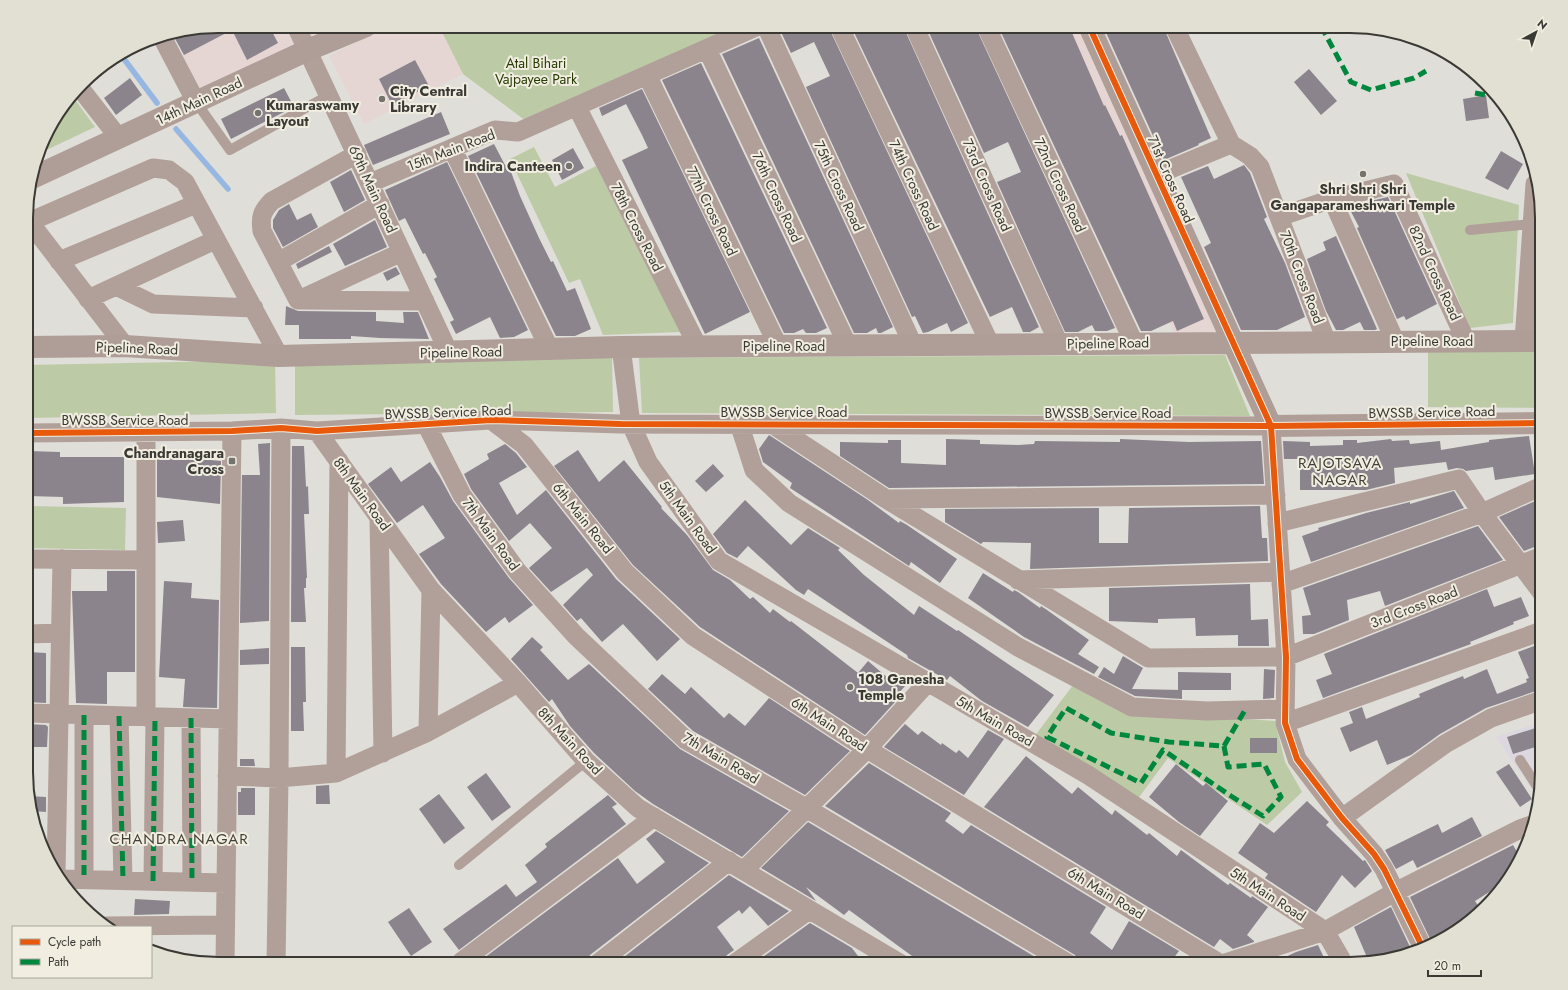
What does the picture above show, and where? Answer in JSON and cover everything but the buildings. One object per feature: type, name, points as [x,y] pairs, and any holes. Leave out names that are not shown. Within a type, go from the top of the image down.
[{"type":"street","name":"69th Main Road","points":[[300,33],[449,353]]},
{"type":"street","name":"14th Main Road","points":[[38,175],[308,50],[349,33]]},
{"type":"street","name":"15th Main Road","points":[[370,183],[495,130],[518,132],[742,33]]},
{"type":"street","name":"75th Cross Road","points":[[769,33],[913,345]]},
{"type":"street","name":"74th Cross Road","points":[[842,33],[990,344]]},
{"type":"street","name":"73rd Cross Road","points":[[917,33],[1059,344]]},
{"type":"street","name":"72nd Cross Road","points":[[989,33],[1134,343]]},
{"type":"street","name":"71st Cross Road","points":[[1092,33],[1271,426]]},
{"type":"street","points":[[1156,175],[1231,144],[1177,33]]},
{"type":"street","points":[[164,41],[196,102]]},
{"type":"street","name":"76th Cross Road","points":[[707,49],[848,346]]},
{"type":"street","name":"77th Cross Road","points":[[647,75],[778,346]]},
{"type":"street","points":[[83,92],[119,138]]},
{"type":"street","name":"78th Cross Road","points":[[577,107],[698,347]]},
{"type":"street","name":"70th Cross Road","points":[[1231,144],[1250,156],[1260,167],[1327,343]]},
{"type":"street","points":[[452,148],[550,350]]},
{"type":"street","points":[[298,300],[262,231],[260,218],[263,211],[272,201],[357,154]]},
{"type":"street","points":[[33,219],[153,168],[169,170],[184,182],[279,356]]},
{"type":"street","name":"82nd Cross Road","points":[[1332,199],[1394,184],[1466,341]]},
{"type":"street","points":[[1279,217],[1332,199],[1395,341]]},
{"type":"street","points":[[59,261],[196,204]]},
{"type":"street","points":[[278,262],[380,204]]},
{"type":"street","points":[[33,227],[124,346]]},
{"type":"street","points":[[88,299],[215,240]]},
{"type":"street","points":[[298,300],[402,252]]},
{"type":"street","points":[[1533,341],[1535,282]]},
{"type":"street","points":[[116,286],[153,304],[254,308]]},
{"type":"street","points":[[298,300],[425,301]]},
{"type":"street","name":"Pipeline Road","points":[[33,347],[124,346],[279,356],[449,353],[621,347],[1533,341]]},
{"type":"street","name":"5th Main Road","points":[[621,347],[631,424],[648,462],[719,561],[1088,775],[1325,931]]},
{"type":"street","name":"BWSSB Service Road","points":[[33,432],[232,431],[281,428],[316,431],[491,420],[631,424],[739,423],[1271,426],[1535,423]]},
{"type":"street","name":"6th Main Road","points":[[491,420],[524,445],[626,572],[693,636],[867,749],[1210,957]]},
{"type":"street","points":[[739,423],[754,470],[789,503],[1018,648],[1132,707],[1285,716],[1535,633]]},
{"type":"street","name":"7th Main Road","points":[[426,424],[462,495],[518,572],[576,636],[686,740],[806,808],[1057,957]]},
{"type":"street","points":[[772,424],[886,499],[1148,658],[1286,657]]},
{"type":"street","points":[[1271,426],[1286,657],[1285,716],[1297,759],[1342,818],[1374,854],[1384,869],[1421,943]]},
{"type":"street","points":[[276,957],[279,778],[281,428]]},
{"type":"street","points":[[146,431],[146,560],[153,881]]},
{"type":"street","points":[[225,957],[232,431]]},
{"type":"street","name":"8th Main Road","points":[[316,431],[339,461],[430,590],[518,683],[586,761],[638,808],[809,910],[874,957]]},
{"type":"street","points":[[336,773],[339,461]]},
{"type":"street","points":[[1277,523],[1459,479],[1482,513],[1535,583]]},
{"type":"street","points":[[1018,580],[1281,578],[1482,513],[1535,489]]},
{"type":"street","points":[[886,499],[1276,495]]},
{"type":"street","points":[[379,517],[383,753]]},
{"type":"street","points":[[33,559],[146,560]]},
{"type":"street","points":[[56,862],[62,559]]},
{"type":"street","name":"3rd Cross Road","points":[[1286,657],[1535,559]]},
{"type":"street","points":[[428,732],[430,590]]},
{"type":"street","points":[[33,634],[60,633]]},
{"type":"street","points":[[607,957],[737,866],[806,808],[867,749],[928,682]]},
{"type":"street","points":[[228,776],[279,778],[336,773],[428,732],[518,683]]},
{"type":"street","points":[[1342,818],[1445,744],[1491,718],[1535,702]]},
{"type":"street","points":[[33,713],[228,720]]},
{"type":"street","points":[[84,715],[84,879]]},
{"type":"street","points":[[119,716],[123,880]]},
{"type":"street","points":[[191,718],[192,882]]},
{"type":"street","points":[[467,957],[654,817]]},
{"type":"street","points":[[1244,957],[1325,931],[1395,892],[1520,828],[1527,826]]},
{"type":"street","points":[[67,879],[226,883]]},
{"type":"street","points":[[744,957],[809,910]]},
{"type":"street","points":[[115,926],[225,925]]},
{"type":"street","points":[[1325,931],[1340,957]]},
{"type":"lane","points":[[196,102],[230,150],[329,96]]},
{"type":"lane","points":[[1470,230],[1535,224]]},
{"type":"lane","points":[[1520,760],[1535,783]]},
{"type":"lane","points":[[459,865],[586,761]]},
{"type":"shaded area","points":[[227,33],[288,33],[294,45],[199,96],[178,57]]},
{"type":"shaded area","points":[[303,33],[329,33],[308,43]]},
{"type":"shaded area","name":"City Central Library","points":[[374,33],[442,33],[463,74],[364,124],[329,56]]},
{"type":"shaded area","points":[[1037,33],[1081,33],[1221,335],[1176,337]]},
{"type":"shaded area","points":[[1535,724],[1534,792],[1496,737]]},
{"type":"green space","name":"Atal Bihari Vajpayee Park","points":[[442,33],[732,33],[530,124],[463,74]]},
{"type":"green space","points":[[75,100],[95,127],[46,150],[58,125]]},
{"type":"green space","points":[[534,147],[555,187],[596,166],[681,332],[603,335],[580,279],[569,283],[510,159]]},
{"type":"green space","points":[[1406,173],[1519,205],[1513,323],[1470,328]]},
{"type":"green space","points":[[1535,351],[1535,408],[1428,407],[1428,352]]},
{"type":"green space","points":[[1225,355],[1250,416],[642,413],[639,358]]},
{"type":"green space","points":[[612,357],[613,412],[295,415],[295,359]]},
{"type":"green space","points":[[275,360],[276,413],[33,418],[33,365]]},
{"type":"green space","points":[[33,506],[126,508],[125,550],[33,548]]},
{"type":"green space","points":[[1073,685],[1130,712],[1275,721],[1285,762],[1302,792],[1267,825],[1168,758],[1137,800],[1034,737]]},
{"type":"waterway","points":[[124,59],[157,103]]},
{"type":"waterway","points":[[176,129],[228,189]]},
{"type":"marked path","points":[[1325,33],[1351,82],[1371,90],[1414,78],[1426,71]]},
{"type":"marked path","points":[[1475,93],[1488,95]]},
{"type":"marked path","points":[[1224,746],[1228,767],[1264,764],[1281,797],[1263,816],[1163,750],[1141,783],[1047,737],[1066,708],[1111,733],[1169,742],[1224,746],[1245,710]]},
{"type":"marked path","points":[[84,715],[84,879]]},
{"type":"marked path","points":[[119,716],[123,880]]},
{"type":"marked path","points":[[153,881],[155,718]]},
{"type":"marked path","points":[[191,718],[192,882]]},
{"type":"cycle path","points":[[1092,33],[1271,426],[1286,657],[1285,723],[1297,759],[1342,818],[1374,854],[1384,869],[1421,943]]},
{"type":"cycle path","points":[[33,433],[232,431],[281,428],[317,431],[491,420],[621,424],[1271,426],[1535,423]]},
{"type":"place","name":"City Central Library","points":[[382,99]]},
{"type":"place","name":"Kumaraswamy Layout","points":[[258,113]]},
{"type":"place","name":"Indira Canteen","points":[[569,166]]},
{"type":"place","name":"Shri Shri Shri Gangaparameshwari Temple","points":[[1363,174]]},
{"type":"place","name":"Chandranagara Cross","points":[[232,461]]},
{"type":"place","name":"108 Ganesha Temple","points":[[850,687]]},
{"type":"district","name":"RAJOTSAVA NAGAR","points":[[1340,472]]},
{"type":"district","name":"CHANDRA NAGAR","points":[[179,839]]}]
